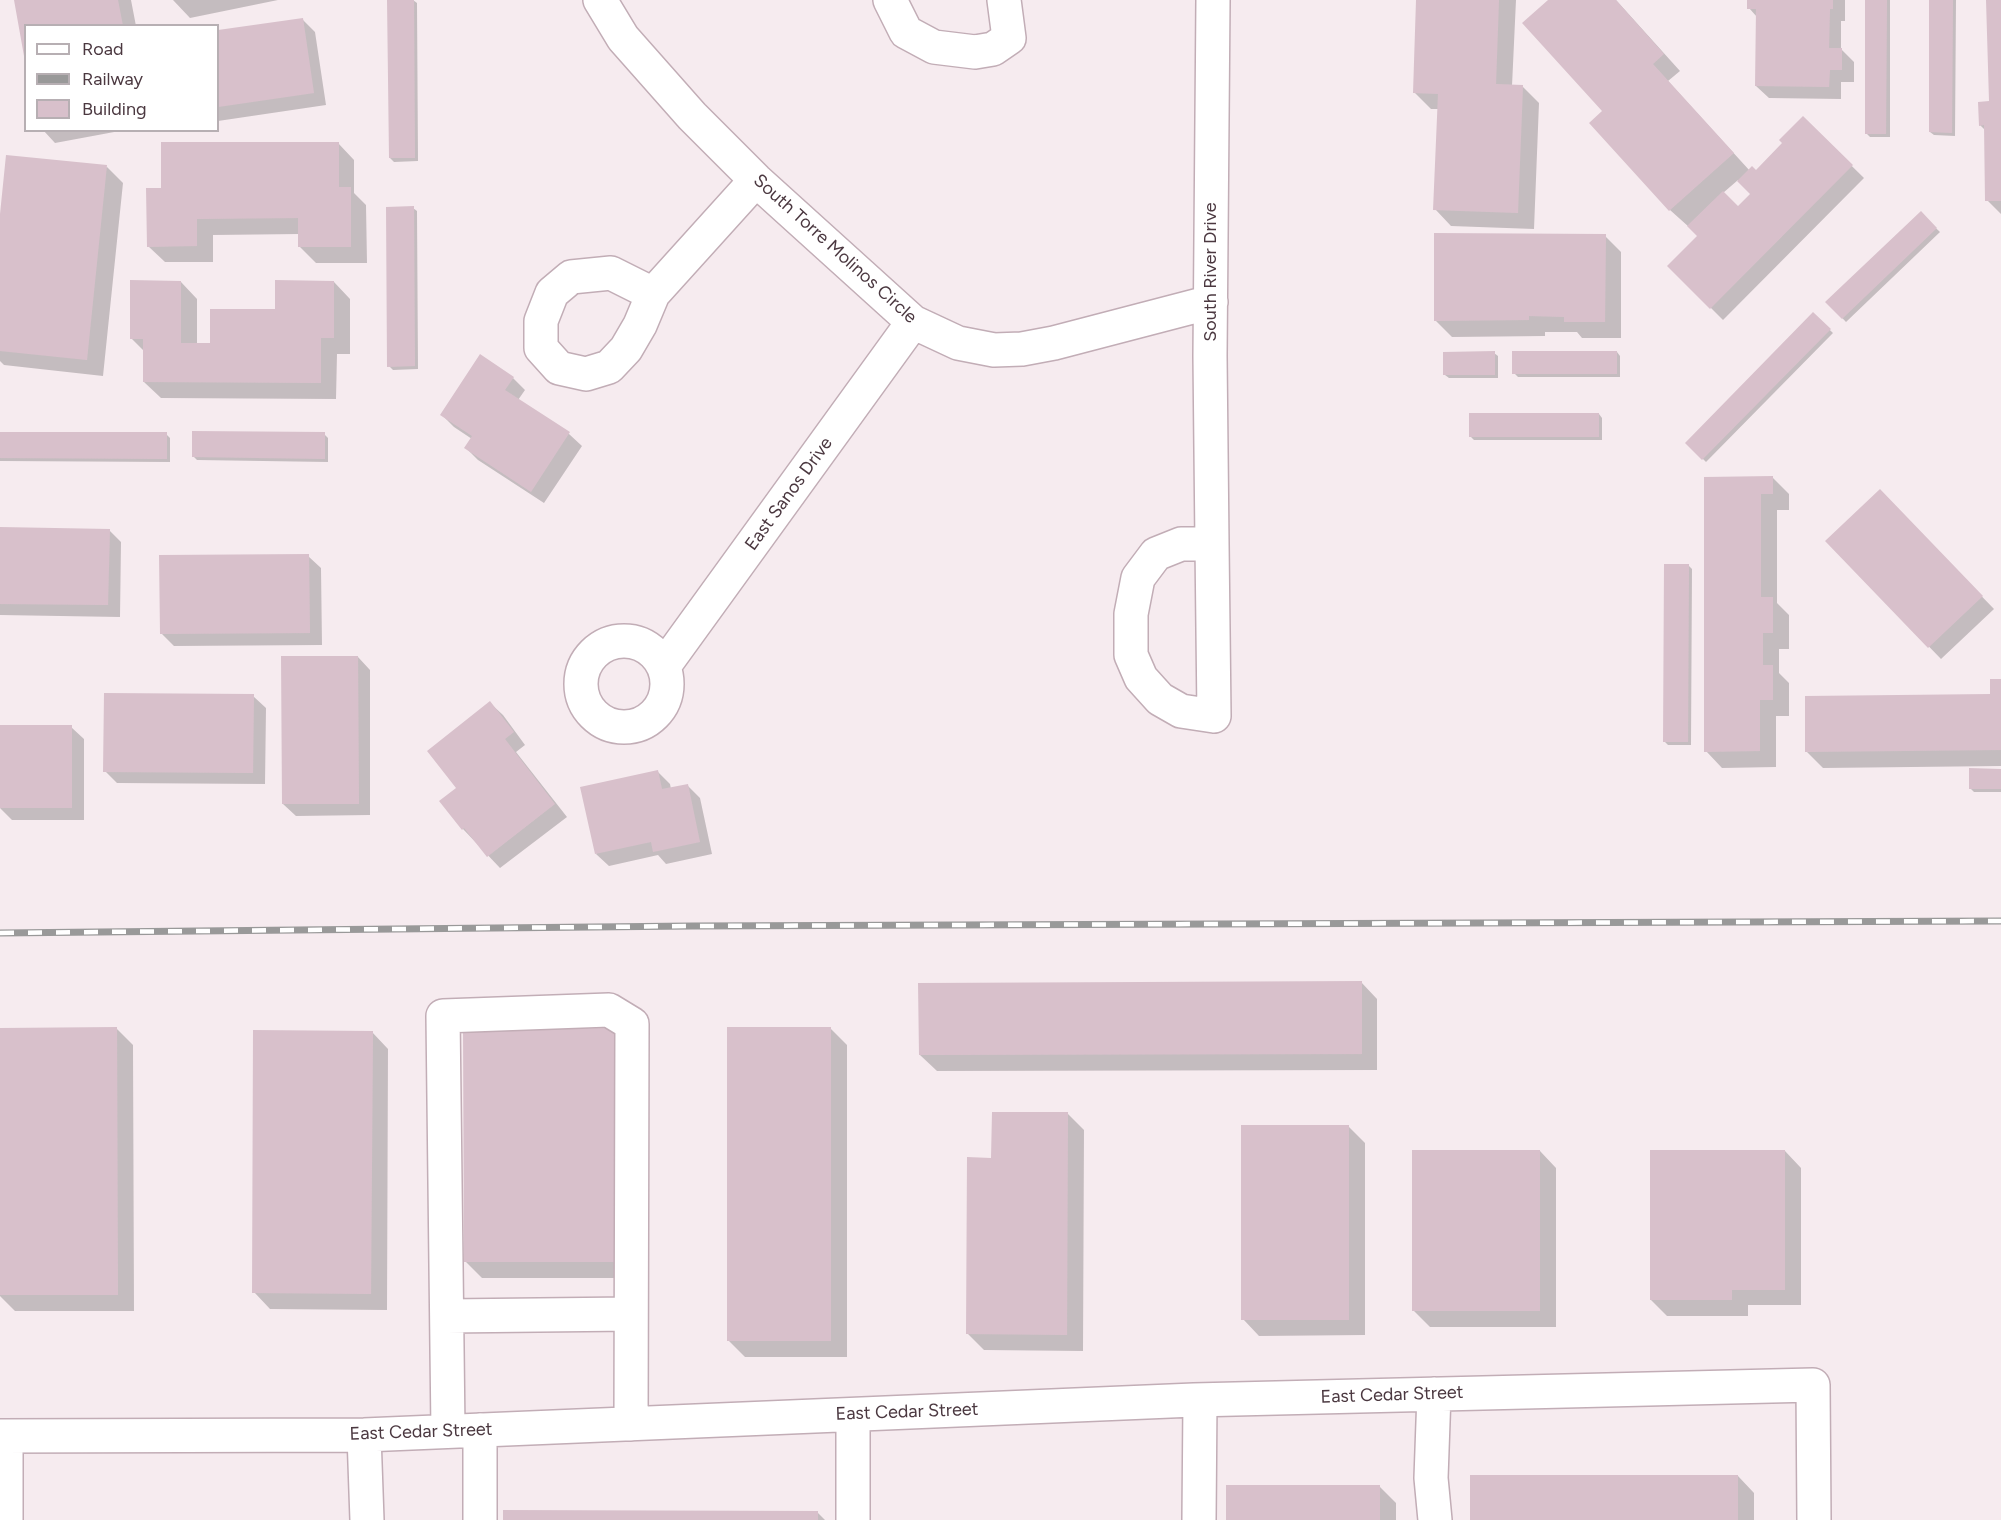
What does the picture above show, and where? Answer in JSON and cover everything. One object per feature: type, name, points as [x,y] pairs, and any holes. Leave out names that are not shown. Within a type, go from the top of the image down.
[{"type":"street","name":"South Torre Molinos Circle","points":[[600,0],[623,38],[692,116],[756,180],[913,322],[958,343],[994,350],[1022,349],[1054,343],[1211,302]]},
{"type":"street","points":[[890,0],[906,32],[934,47],[975,52],[993,49],[1009,38],[1004,0]]},
{"type":"street","name":"South River Drive","points":[[1212,544],[1181,544],[1156,554],[1138,578],[1131,614],[1131,655],[1141,678],[1160,699],[1181,711],[1214,716],[1211,302],[1213,0]]},
{"type":"street","points":[[653,294],[756,180]]},
{"type":"street","name":"East Sanos Drive","points":[[664,666],[913,322]]},
{"type":"street","points":[[480,1520],[447,1316],[443,1016],[609,1010],[632,1024],[631,1424]]},
{"type":"street","points":[[447,1316],[631,1314]]},
{"type":"street","name":"East Cedar Street","points":[[3,1436],[364,1435],[1200,1400],[1814,1385],[1814,1520]]},
{"type":"street","points":[[1434,1394],[1431,1478],[1435,1520]]},
{"type":"street","points":[[1199,1520],[1200,1400]]},
{"type":"street","points":[[853,1415],[853,1520]]},
{"type":"street","points":[[364,1435],[367,1520]]},
{"type":"street","points":[[3,1436],[6,1520]]},
{"type":"building","points":[[14,0],[118,0],[123,24],[24,24],[24,56]]},
{"type":"building","points":[[387,0],[414,0],[415,158],[389,158]]},
{"type":"building","points":[[1416,0],[1499,0],[1496,84],[1523,85],[1518,213],[1433,210],[1438,94],[1413,93]]},
{"type":"building","points":[[1548,0],[1616,0],[1664,54],[1653,64],[1734,153],[1669,211],[1589,123],[1602,111],[1522,23]]},
{"type":"building","points":[[1747,0],[1833,0],[1833,9],[1830,9],[1829,48],[1842,48],[1842,70],[1830,70],[1829,87],[1755,86],[1756,9],[1747,9]]},
{"type":"building","points":[[1865,0],[1887,0],[1886,134],[1865,134]]},
{"type":"building","points":[[1929,0],[1953,0],[1952,133],[1929,132]]},
{"type":"building","points":[[1986,0],[2001,0],[2001,201],[1985,201],[1984,125],[1979,126],[1978,102],[1989,101]]},
{"type":"building","points":[[303,18],[314,93],[219,107],[219,30]]},
{"type":"building","points":[[1803,116],[1853,165],[1710,309],[1667,266],[1697,236],[1687,226],[1723,191],[1738,206],[1750,194],[1737,181],[1752,166],[1756,170],[1782,143],[1779,140]]},
{"type":"building","points":[[161,142],[339,142],[339,187],[351,187],[351,247],[298,247],[298,218],[197,219],[197,246],[147,247],[146,188],[161,188]]},
{"type":"building","points":[[6,155],[107,165],[87,360],[0,351],[0,214]]},
{"type":"building","points":[[414,206],[415,366],[387,367],[386,207]]},
{"type":"building","points":[[1921,211],[1937,228],[1842,319],[1825,302]]},
{"type":"building","points":[[1434,233],[1606,234],[1605,322],[1564,322],[1564,317],[1529,316],[1529,320],[1434,321]]},
{"type":"building","points":[[130,280],[181,281],[181,343],[210,343],[210,309],[275,309],[275,280],[334,281],[334,338],[321,338],[321,383],[143,382],[143,339],[130,339]]},
{"type":"building","points":[[1813,312],[1831,329],[1702,460],[1685,443]]},
{"type":"building","points":[[1495,351],[1495,375],[1443,375],[1443,352]]},
{"type":"building","points":[[1512,351],[1617,351],[1617,374],[1512,374]]},
{"type":"building","points":[[480,354],[514,377],[505,390],[570,432],[531,492],[464,448],[472,436],[440,415]]},
{"type":"building","points":[[1469,413],[1599,413],[1599,437],[1469,437]]},
{"type":"building","points":[[192,431],[325,432],[325,459],[192,457]]},
{"type":"building","points":[[0,432],[167,432],[167,459],[0,458]]},
{"type":"building","points":[[1773,476],[1773,494],[1761,494],[1761,597],[1773,597],[1773,633],[1763,633],[1763,665],[1773,665],[1773,700],[1760,700],[1760,751],[1704,752],[1704,477]]},
{"type":"building","points":[[1880,489],[1983,596],[1928,648],[1825,541]]},
{"type":"building","points":[[0,527],[110,529],[108,605],[0,604]]},
{"type":"building","points":[[309,554],[310,633],[160,634],[159,555]]},
{"type":"building","points":[[1664,564],[1689,564],[1688,742],[1663,742]]},
{"type":"building","points":[[281,656],[358,656],[359,804],[282,804]]},
{"type":"building","points":[[1990,679],[2001,679],[2001,750],[1805,752],[1805,696],[1990,694]]},
{"type":"building","points":[[104,693],[254,694],[253,773],[103,772]]},
{"type":"building","points":[[490,701],[514,732],[505,739],[555,804],[487,857],[439,801],[456,788],[427,751]]},
{"type":"building","points":[[0,725],[72,725],[72,808],[0,808]]},
{"type":"building","points":[[1969,768],[2001,769],[2001,789],[1969,789]]},
{"type":"building","points":[[658,770],[662,789],[688,784],[700,842],[653,852],[651,842],[595,854],[580,787]]},
{"type":"building","points":[[1362,981],[1362,1054],[919,1055],[918,983]]},
{"type":"building","points":[[117,1027],[118,1295],[0,1295],[0,1028]]},
{"type":"building","points":[[727,1027],[831,1027],[831,1341],[727,1341]]},
{"type":"building","points":[[614,1028],[614,1262],[464,1262],[463,1029]]},
{"type":"building","points":[[253,1030],[373,1031],[371,1294],[252,1293]]},
{"type":"building","points":[[992,1112],[1068,1112],[1067,1335],[966,1334],[967,1157],[991,1158]]},
{"type":"building","points":[[1241,1125],[1349,1125],[1349,1320],[1241,1320]]},
{"type":"building","points":[[1412,1150],[1540,1150],[1540,1311],[1412,1311]]},
{"type":"building","points":[[1650,1150],[1785,1150],[1785,1290],[1732,1290],[1732,1300],[1650,1300]]},
{"type":"building","points":[[1470,1475],[1738,1475],[1738,1520],[1470,1520]]},
{"type":"building","points":[[1226,1485],[1380,1485],[1380,1520],[1226,1520]]},
{"type":"building","points":[[503,1510],[818,1511],[818,1520],[503,1520]]},
{"type":"railway","points":[[0,933],[692,926],[2001,921]]}]
